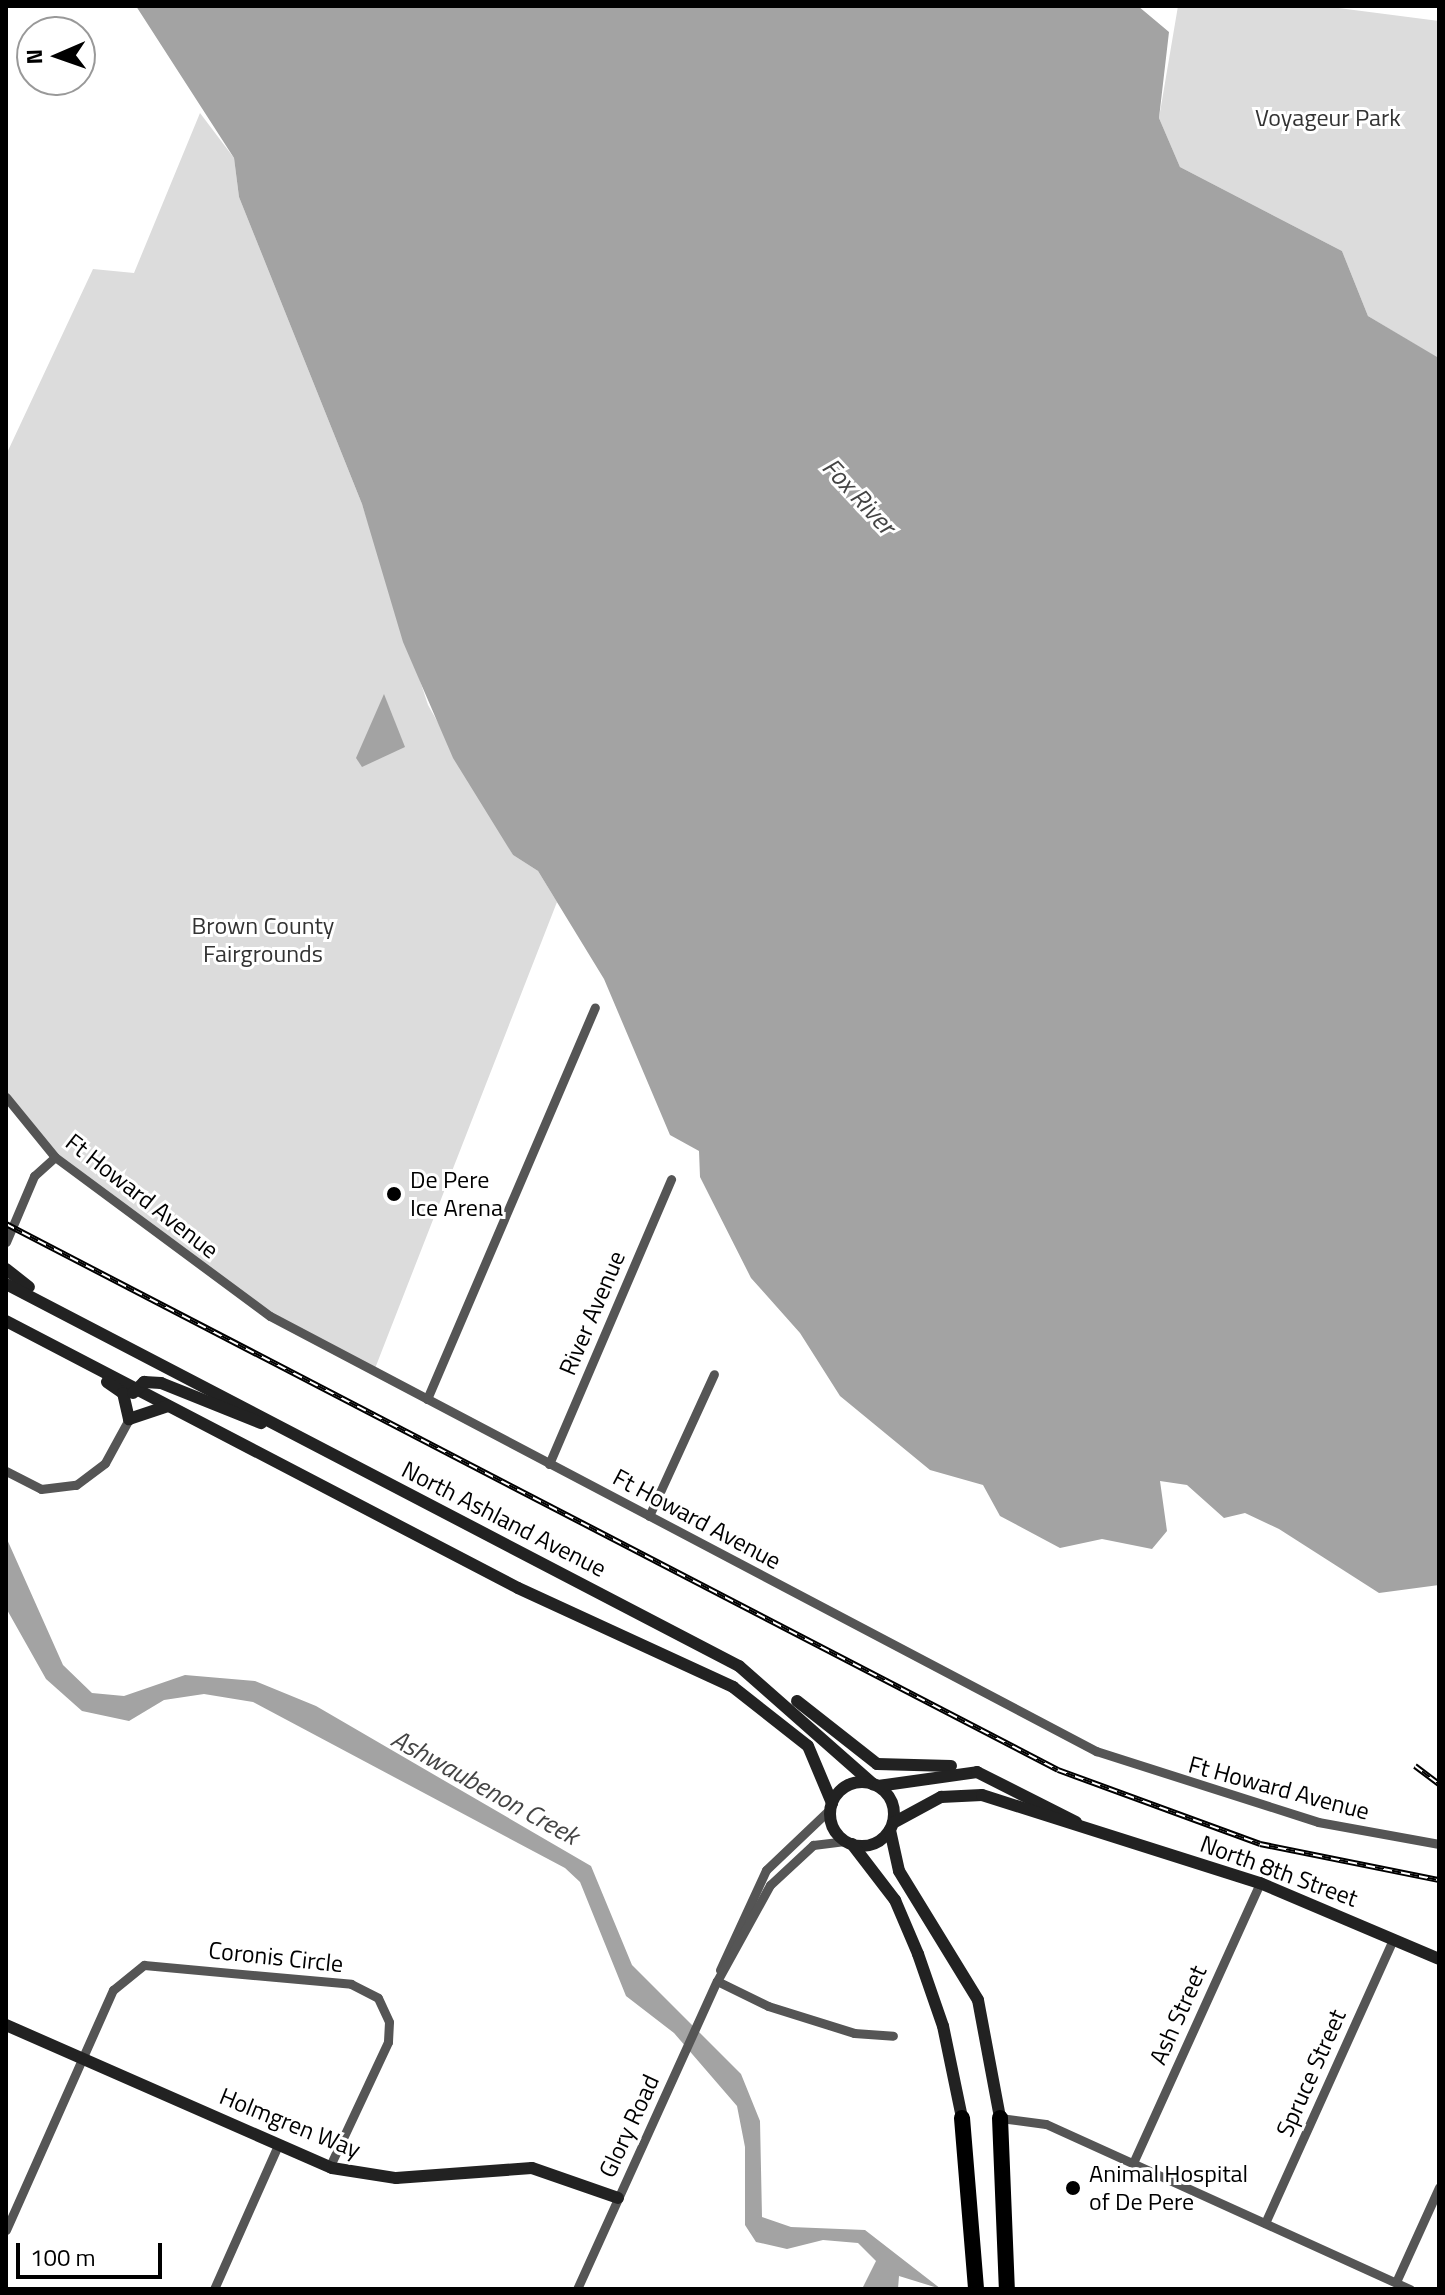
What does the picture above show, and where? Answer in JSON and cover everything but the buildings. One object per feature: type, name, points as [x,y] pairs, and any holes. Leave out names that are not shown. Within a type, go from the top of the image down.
[{"type":"highway","points":[[962,2118],[976,2289]]},
{"type":"highway","points":[[1000,2118],[1007,2289]]},
{"type":"main road","points":[[6,1269],[201,1377],[202,1386]]},
{"type":"main road","name":"North Ashland Avenue","points":[[6,1284],[719,1655],[786,1699],[800,1702],[877,1764],[977,1772]]},
{"type":"main road","points":[[6,1321],[518,1588],[733,1687],[808,1746],[849,1842],[895,1900],[918,1954],[943,2026],[962,2118]]},
{"type":"main road","points":[[6,1329],[119,1388],[128,1413]]},
{"type":"main road","points":[[136,1388],[161,1383],[287,1431]]},
{"type":"main road","points":[[128,1413],[136,1388]]},
{"type":"main road","points":[[128,1413],[168,1406]]},
{"type":"main road","points":[[786,1699],[892,1802],[891,1827],[899,1871],[978,2000],[1000,2118]]},
{"type":"main road","points":[[832,1806],[844,1788],[977,1772]]},
{"type":"main road","name":"North 8th Street","points":[[977,1772],[1099,1836]]},
{"type":"main road","name":"North 8th Street","points":[[891,1827],[941,1797],[982,1795],[1099,1836],[1260,1883],[1439,1959]]},
{"type":"main road","points":[[849,1842],[874,1844],[891,1827]]},
{"type":"main road","name":"Holmgren Way","points":[[6,2025],[329,2168],[396,2178],[532,2168],[618,2198]]},
{"type":"street","points":[[427,1399],[595,1007]]},
{"type":"street","name":"Ft Howard Avenue","points":[[6,1097],[55,1157],[270,1316],[1096,1751],[1318,1822],[1439,1844]]},
{"type":"street","points":[[6,1242],[34,1176],[55,1157]]},
{"type":"street","name":"River Avenue","points":[[549,1464],[671,1179]]},
{"type":"street","points":[[649,1516],[714,1374]]},
{"type":"street","points":[[6,1471],[41,1489],[76,1485],[105,1463],[128,1413]]},
{"type":"street","name":"Glory Road","points":[[577,2289],[766,1870],[832,1806]]},
{"type":"street","name":"Glory Road","points":[[717,1981],[778,1876],[813,1845],[849,1842]]},
{"type":"street","name":"Ash Street","points":[[1133,2163],[1260,1883]]},
{"type":"street","name":"Spruce Street","points":[[1265,2223],[1393,1939]]},
{"type":"street","name":"Coronis Circle","points":[[6,2230],[118,1982],[144,1965],[360,1986],[384,2006],[390,2033],[329,2168]]},
{"type":"street","points":[[717,1981],[768,2006],[854,2033],[893,2036]]},
{"type":"street","points":[[1000,2118],[1046,2124],[1410,2289]]},
{"type":"street","points":[[214,2289],[278,2145]]},
{"type":"street","points":[[1396,2282],[1439,2187]]},
{"type":"green space","name":"Voyageur Park","points":[[1178,6],[1323,6],[1439,21],[1439,359],[1368,316],[1342,251],[1180,167],[1159,118]]},
{"type":"green space","name":"Brown County Fairgrounds","points":[[200,113],[234,158],[239,197],[362,504],[428,705],[513,855],[538,871],[557,902],[374,1371],[270,1316],[55,1157],[6,1097],[6,455],[93,269],[134,273]]},
{"type":"water","name":"Fox River","points":[[136,6],[1138,6],[1169,32],[1159,118],[1180,167],[1342,251],[1368,316],[1437,357],[1439,1585],[1379,1593],[1279,1529],[1245,1513],[1224,1518],[1187,1485],[1160,1481],[1167,1531],[1152,1549],[1102,1539],[1060,1548],[1000,1516],[983,1485],[930,1470],[840,1396],[800,1333],[751,1278],[700,1177],[699,1151],[670,1135],[604,979],[538,871],[513,855],[453,758],[403,642],[362,504],[239,197],[234,158]]},
{"type":"water","points":[[384,694],[405,747],[362,767],[356,758]]},
{"type":"water","points":[[6,1537],[63,1665],[92,1693],[124,1696],[185,1675],[255,1681],[316,1706],[591,1866],[632,1965],[741,2074],[760,2121],[762,2217],[791,2227],[865,2230],[941,2289],[899,2276],[898,2289],[862,2289],[876,2261],[858,2243],[823,2240],[787,2249],[756,2242],[745,2225],[745,2147],[737,2106],[674,2033],[626,1996],[580,1882],[565,1868],[253,1702],[204,1694],[164,1700],[129,1721],[82,1711],[46,1679],[6,1608]]},
{"type":"railway","points":[[6,1224],[1058,1770],[1260,1844],[1439,1880]]},
{"type":"railway","points":[[1415,1766],[1439,1784]]},
{"type":"place","name":"De Pere Ice Arena","points":[[394,1194]]},
{"type":"place","name":"Animal Hospital of De Pere","points":[[1073,2188]]},
{"type":"water label","name":"Ashwaubenon Creek","points":[[485,1787]]}]
